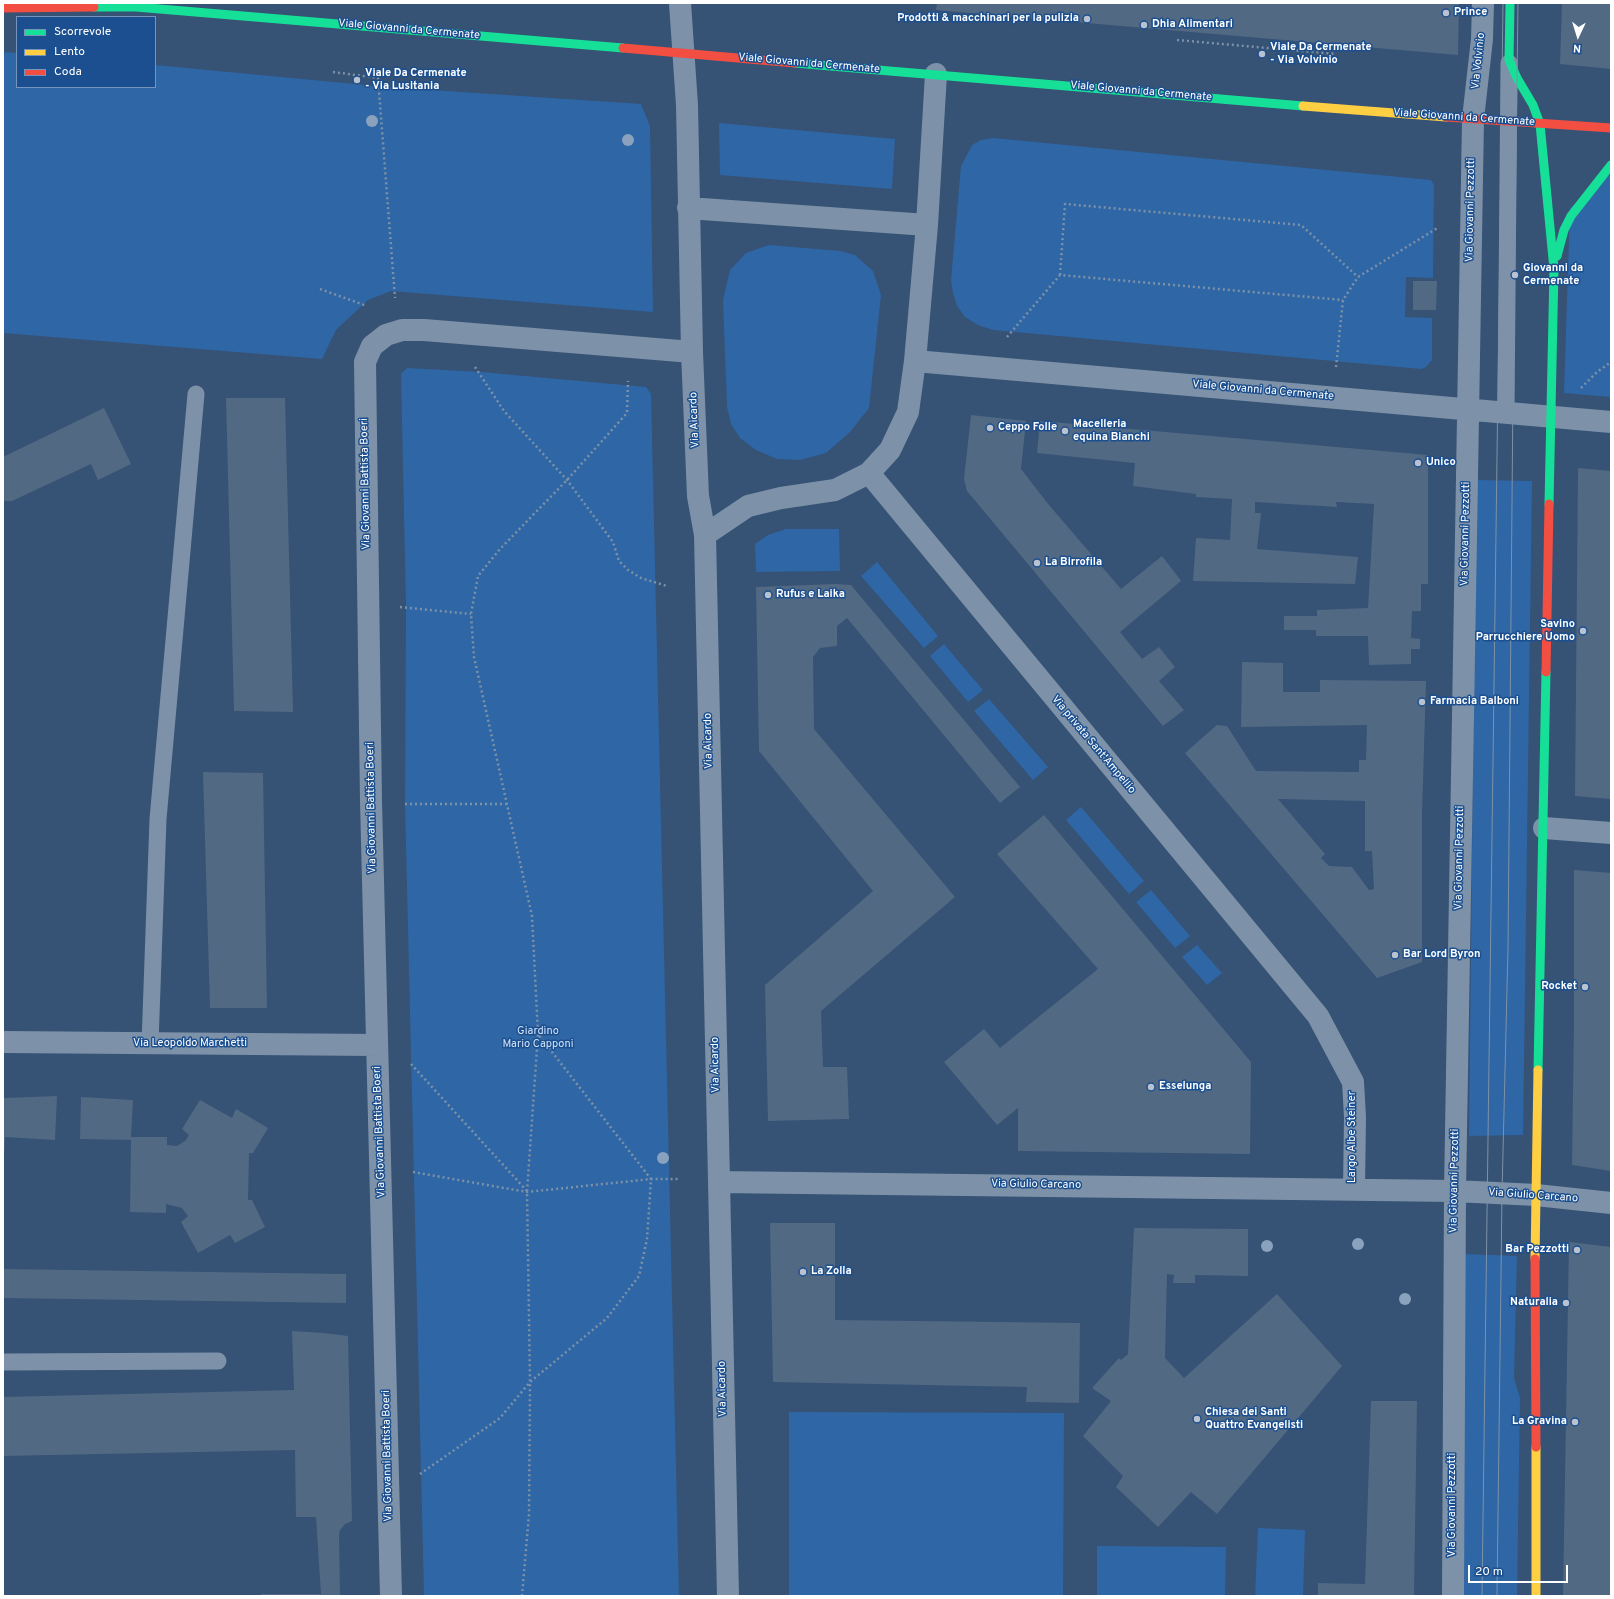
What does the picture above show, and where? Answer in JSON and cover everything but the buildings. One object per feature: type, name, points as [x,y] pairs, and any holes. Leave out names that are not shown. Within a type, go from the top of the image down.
[{"type":"main road","name":"Viale Giovanni da Cermenate","points":[[118,3],[136,7]]},
{"type":"main road","points":[[1510,3],[1509,60],[1517,78],[1533,106],[1540,124],[1554,269],[1535,1246],[1536,1596]]},
{"type":"main road","name":"Viale Giovanni da Cermenate","points":[[3,8],[136,7],[1509,122],[1611,128]]},
{"type":"main road","name":"Viale Giovanni da Cermenate","points":[[1586,126],[1611,132]]},
{"type":"main road","points":[[1554,269],[1564,230],[1571,216],[1611,165]]},
{"type":"street","points":[[680,3],[687,105],[692,352]]},
{"type":"street","name":"Via Volvinio","points":[[1473,119],[1482,39],[1483,3]]},
{"type":"street","points":[[704,535],[748,506],[781,498],[834,490],[869,473],[890,450],[908,412],[915,361],[927,225],[936,74]]},
{"type":"street","name":"Via Giovanni Pezzotti","points":[[1453,1596],[1455,1191],[1473,119]]},
{"type":"street","points":[[688,208],[927,225]]},
{"type":"street","name":"Via Giovanni Battista Boeri","points":[[391,1596],[371,801],[365,362],[372,346],[386,335],[402,330],[424,330],[692,352]]},
{"type":"street","name":"Via Aicardo","points":[[692,352],[698,496],[704,535],[728,1596]]},
{"type":"street","name":"Viale Giovanni da Cermenate","points":[[915,361],[1611,422]]},
{"type":"street","name":"Via privata Sant'Ampellio","points":[[869,473],[1318,1016]]},
{"type":"street","points":[[1544,828],[1611,833]]},
{"type":"street","name":"Largo Albe Steiner","points":[[1318,1016],[1353,1082],[1355,1117],[1354,1189],[1455,1191]]},
{"type":"street","name":"Via Leopoldo Marchetti","points":[[3,1042],[377,1045]]},
{"type":"street","name":"Via Giulio Carcano","points":[[718,1182],[1354,1189]]},
{"type":"street","name":"Via Giulio Carcano","points":[[1455,1191],[1536,1195],[1611,1203]]},
{"type":"lane","points":[[1506,413],[1509,60]]},
{"type":"lane","points":[[150,1044],[158,819],[196,394]]},
{"type":"lane","points":[[3,1362],[218,1361]]},
{"type":"path","points":[[1177,40],[1336,54]]},
{"type":"path","points":[[333,72],[378,78],[395,298]]},
{"type":"path","points":[[1007,337],[1060,275],[1065,204],[1301,225],[1358,277]]},
{"type":"path","points":[[1336,367],[1343,300],[1358,277],[1439,227]]},
{"type":"path","points":[[1060,275],[1343,300]]},
{"type":"path","points":[[320,289],[367,306]]},
{"type":"path","points":[[1577,392],[1597,372],[1611,362]]},
{"type":"path","points":[[475,367],[504,411],[566,480],[613,542],[619,562],[641,578],[667,586]]},
{"type":"path","points":[[522,1596],[529,1514],[530,1382],[527,1192],[538,1034],[532,916],[474,657],[471,614],[478,576],[500,549],[566,480],[627,412],[628,381]]},
{"type":"path","points":[[400,607],[471,614]]},
{"type":"path","points":[[405,804],[507,804]]},
{"type":"path","points":[[420,1474],[500,1418],[530,1382],[607,1318],[639,1276],[647,1239],[651,1179],[538,1034]]},
{"type":"path","points":[[411,1064],[527,1192]]},
{"type":"path","points":[[413,1172],[527,1192],[651,1179],[680,1179]]},
{"type":"green space","points":[[3,52],[16,53],[16,88],[156,88],[156,65],[386,87],[641,104],[650,126],[653,312],[391,291],[368,300],[336,330],[322,359],[3,333]]},
{"type":"green space","points":[[719,123],[895,139],[892,189],[720,175]]},
{"type":"green space","points":[[993,138],[1431,180],[1434,185],[1433,278],[1406,277],[1405,317],[1432,318],[1432,360],[1426,367],[1421,369],[993,330],[978,325],[965,317],[957,306],[951,280],[961,166],[972,145],[981,140]]},
{"type":"green space","points":[[1611,174],[1611,397],[1564,393],[1570,208]]},
{"type":"green space","points":[[769,245],[840,251],[855,255],[873,271],[881,295],[869,408],[850,432],[826,453],[800,460],[777,459],[756,450],[740,438],[731,424],[727,407],[723,300],[730,270],[746,253]]},
{"type":"green space","name":"Giardino Mario Capponi","points":[[407,368],[481,372],[646,387],[651,394],[679,1596],[424,1596],[405,804],[406,607],[401,374]]},
{"type":"green space","points":[[1476,480],[1532,481],[1523,1135],[1469,1136]]},
{"type":"green space","points":[[786,529],[839,529],[840,571],[756,572],[755,544],[768,535]]},
{"type":"green space","points":[[877,562],[938,636],[924,648],[861,576]]},
{"type":"green space","points":[[944,644],[983,690],[968,702],[930,656]]},
{"type":"green space","points":[[989,699],[1048,767],[1033,780],[974,711]]},
{"type":"green space","points":[[1081,807],[1144,881],[1129,894],[1066,820]]},
{"type":"green space","points":[[1151,890],[1190,936],[1175,948],[1136,902]]},
{"type":"green space","points":[[1197,945],[1222,973],[1207,985],[1182,957]]},
{"type":"green space","points":[[1464,1254],[1517,1256],[1514,1378],[1520,1398],[1517,1596],[1460,1596]]},
{"type":"green space","points":[[789,1412],[1064,1413],[1063,1596],[789,1596]]},
{"type":"green space","points":[[1258,1528],[1305,1530],[1303,1596],[1255,1596]]},
{"type":"green space","points":[[1097,1546],[1226,1547],[1225,1596],[1097,1596]]},
{"type":"tram line","points":[[1482,1596],[1503,3]]},
{"type":"tram line","points":[[1497,1596],[1502,1193],[1508,948],[1518,3]]},
{"type":"traffic: fast","points":[[1510,3],[1509,60],[1517,78],[1533,105],[1540,124],[1554,269],[1549,504]]},
{"type":"traffic: fast","points":[[94,7],[136,7],[623,48]]},
{"type":"traffic: fast","points":[[795,63],[1303,106]]},
{"type":"traffic: fast","points":[[1557,256],[1564,230],[1571,216],[1611,165]]},
{"type":"traffic: fast","points":[[1538,1070],[1546,672]]},
{"type":"traffic: slow","points":[[1303,106],[1446,117]]},
{"type":"traffic: slow","points":[[1535,1259],[1538,1070]]},
{"type":"traffic: slow","points":[[1536,1447],[1536,1596]]},
{"type":"traffic: jam","points":[[3,8],[94,7]]},
{"type":"traffic: jam","points":[[623,48],[795,63]]},
{"type":"traffic: jam","points":[[1446,117],[1611,128]]},
{"type":"traffic: jam","points":[[1546,672],[1549,504]]},
{"type":"traffic: jam","points":[[1535,1259],[1536,1447]]},
{"type":"place","name":"Prince","points":[[1446,13]]},
{"type":"place","name":"Prodotti & macchinari per la pulizia","points":[[1087,19]]},
{"type":"place","name":"Dhia Alimentari","points":[[1144,25]]},
{"type":"place","name":"Viale Da Cermenate - Via Volvinio","points":[[1262,54]]},
{"type":"place","name":"Viale Da Cermenate - Via Lusitania","points":[[357,80]]},
{"type":"place","name":"Giovanni da Cermenate","points":[[1515,275]]},
{"type":"place","name":"Ceppo Folle","points":[[990,428]]},
{"type":"place","name":"Macelleria equina Bianchi","points":[[1065,431]]},
{"type":"place","name":"Unico","points":[[1418,463]]},
{"type":"place","name":"La Birrofila","points":[[1037,563]]},
{"type":"place","name":"Rufus e Laika","points":[[768,595]]},
{"type":"place","name":"Savino Parrucchiere Uomo","points":[[1583,631]]},
{"type":"place","name":"Farmacia Balboni","points":[[1422,702]]},
{"type":"place","name":"Bar Lord Byron","points":[[1395,955]]},
{"type":"place","name":"Rocket","points":[[1585,987]]},
{"type":"place","name":"Esselunga","points":[[1151,1087]]},
{"type":"place","name":"Bar Pezzotti","points":[[1577,1250]]},
{"type":"place","name":"La Zolla","points":[[803,1272]]},
{"type":"place","name":"Naturalia","points":[[1566,1303]]},
{"type":"place","name":"Chiesa dei Santi Quattro Evangelisti","points":[[1197,1419]]},
{"type":"place","name":"La Gravina","points":[[1575,1422]]}]
